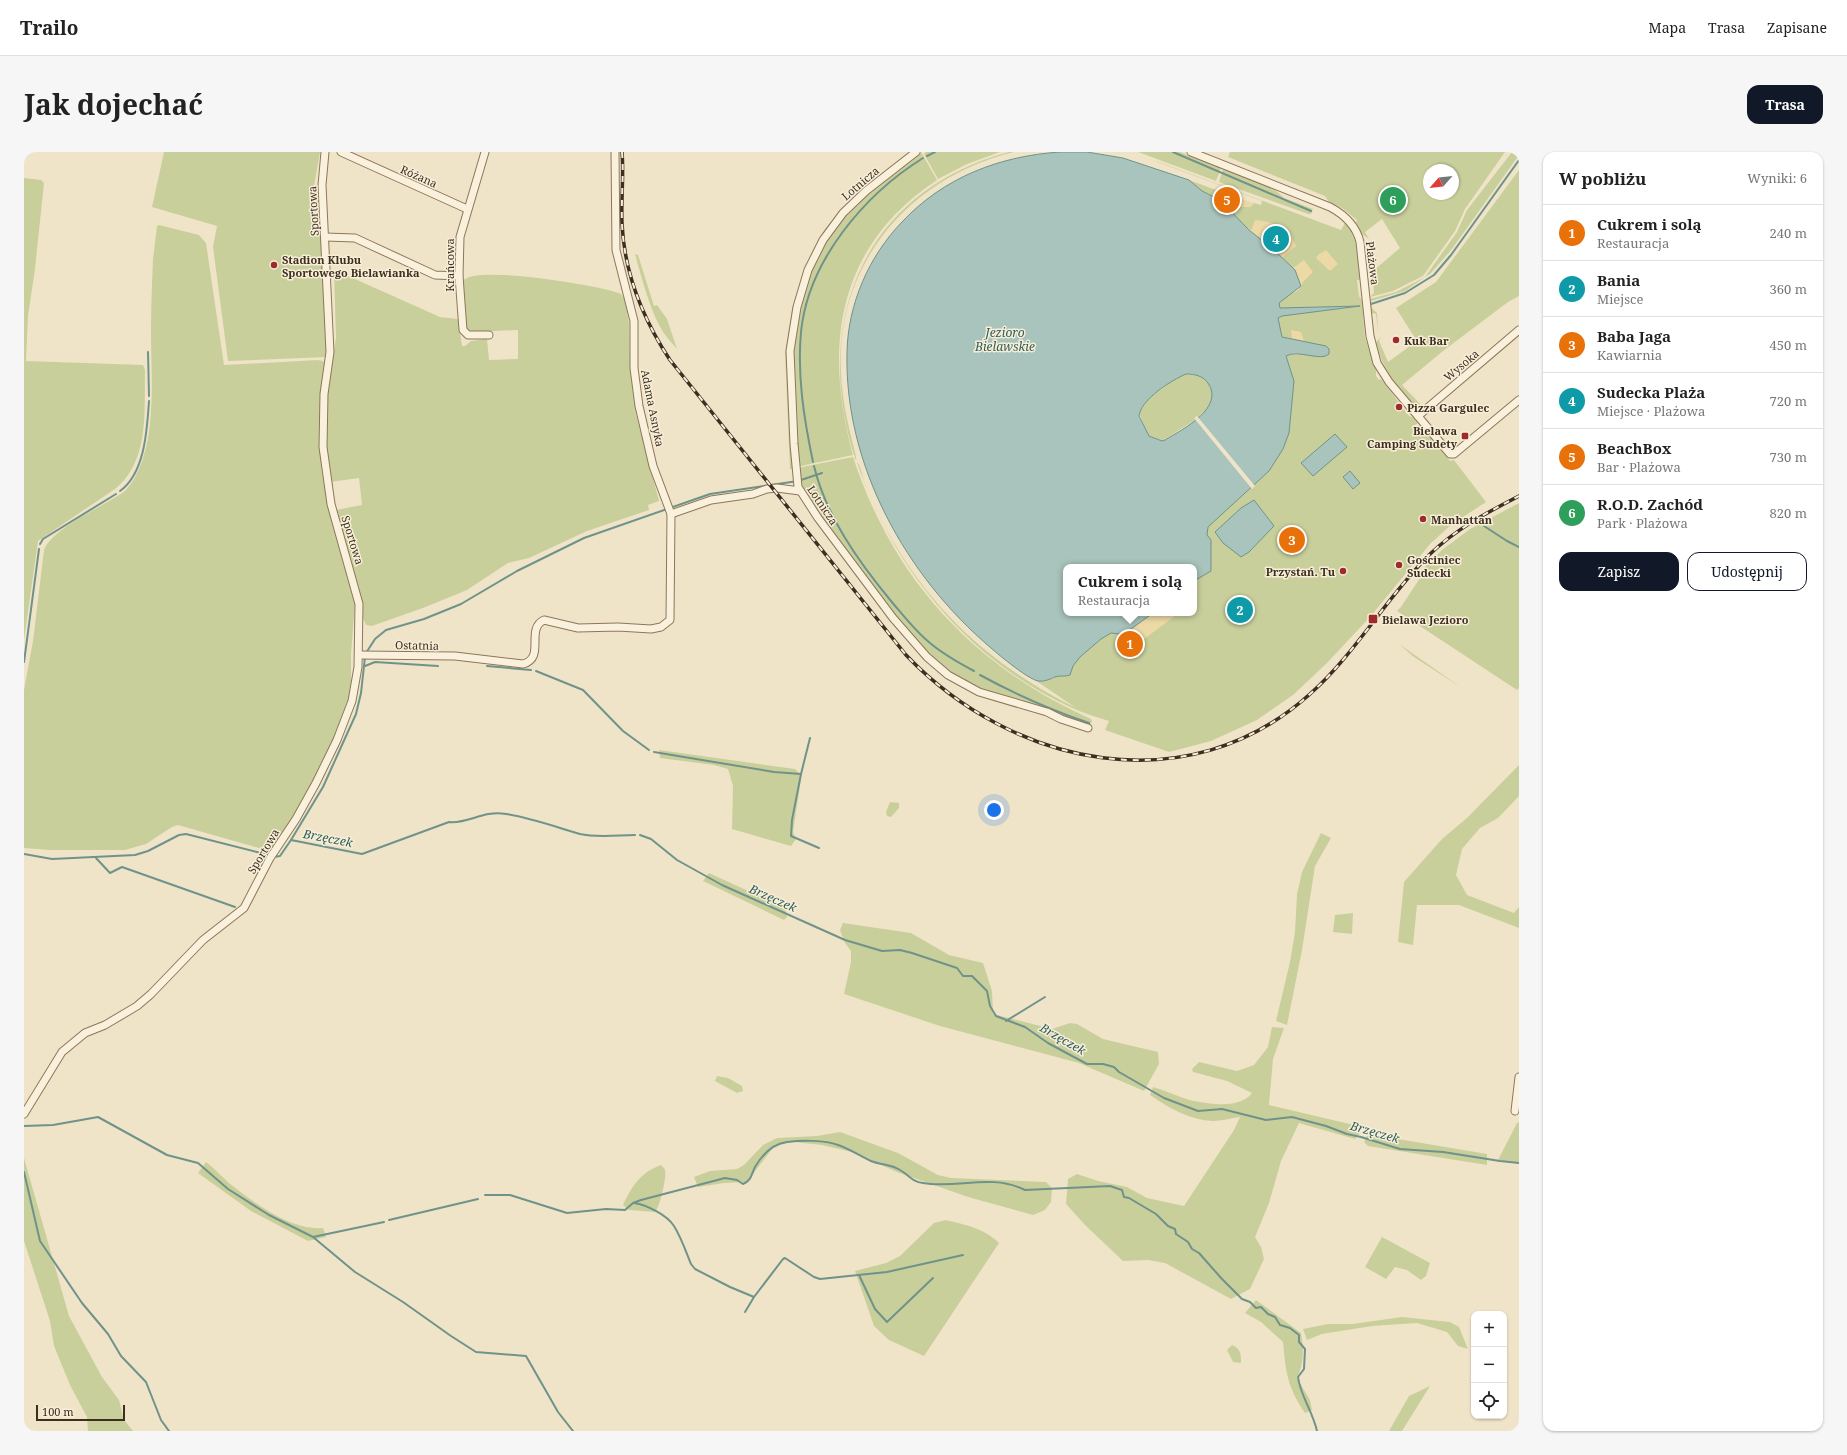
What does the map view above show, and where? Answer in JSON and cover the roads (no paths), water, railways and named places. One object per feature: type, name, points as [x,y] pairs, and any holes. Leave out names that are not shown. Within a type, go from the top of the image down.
[{"type":"street","name":"Sportowa","points":[[24,1114],[62,1052],[85,1033],[105,1025],[137,1006],[151,994],[203,940],[244,908],[271,856],[305,805],[337,740],[354,694],[364,655],[359,622],[358,597],[332,511],[325,466],[323,431],[324,394],[330,354],[322,185],[325,152]]},
{"type":"street","name":"Różana","points":[[341,152],[467,209]]},
{"type":"street","name":"Krańcowa","points":[[485,152],[467,209],[459,241],[459,276],[463,330],[468,335],[489,335]]},
{"type":"street","name":"Adama Asnyka","points":[[615,152],[616,250],[634,321],[634,368],[637,391],[653,466],[670,510],[670,620]]},
{"type":"street","name":"Lotnicza","points":[[916,152],[866,191],[843,213],[821,243],[808,270],[797,307],[790,351],[796,477],[799,489],[857,572],[893,618],[927,657],[948,675],[979,692],[1047,712],[1061,719],[1088,728]]},
{"type":"street","name":"Plażowa","points":[[1191,152],[1330,207],[1341,213],[1350,222],[1356,231],[1360,242],[1370,336],[1374,355],[1388,380],[1446,450],[1454,454],[1519,400]]},
{"type":"street","points":[[325,237],[355,238],[435,275],[459,276]]},
{"type":"street","name":"Wysoka","points":[[1418,416],[1519,330]]},
{"type":"street","points":[[670,510],[711,500],[753,494],[767,489],[799,489]]},
{"type":"street","name":"Ostatnia","points":[[364,655],[450,656],[519,664],[529,662],[533,658],[535,653],[536,627],[544,620],[578,628],[621,627],[650,629],[661,627],[670,620]]},
{"type":"street","points":[[1515,1111],[1519,1077]]},
{"type":"water","name":"Jezioro Bielawskie","points":[[1060,152],[1087,152],[1123,158],[1189,180],[1202,191],[1220,200],[1249,230],[1274,250],[1295,270],[1301,286],[1279,303],[1280,308],[1360,306],[1282,316],[1278,318],[1282,337],[1326,346],[1329,349],[1329,354],[1321,357],[1297,354],[1286,356],[1294,381],[1289,433],[1283,449],[1269,471],[1208,527],[1207,535],[1211,540],[1211,571],[1197,579],[1197,564],[1063,564],[1063,616],[1149,616],[1131,629],[1119,634],[1111,633],[1101,639],[1080,657],[1073,666],[1070,675],[1057,676],[1040,681],[1021,672],[991,648],[960,619],[932,587],[907,552],[886,515],[869,476],[856,436],[849,394],[847,352],[851,316],[862,282],[870,265],[890,235],[918,206],[955,181],[995,164],[1016,158]],"holes":[[[1186,374],[1196,375],[1208,383],[1212,392],[1211,401],[1207,409],[1191,424],[1165,440],[1162,441],[1149,436],[1139,416],[1145,403],[1166,385],[1180,377]]]},
{"type":"water","points":[[1335,434],[1347,447],[1313,476],[1301,463]]},
{"type":"water","points":[[1350,471],[1360,483],[1353,489],[1343,477]]},
{"type":"water","points":[[1254,500],[1274,526],[1249,552],[1241,557],[1223,543],[1215,532],[1241,508]]},
{"type":"waterway","points":[[927,156],[935,152]]},
{"type":"waterway","points":[[1173,152],[1311,211]]},
{"type":"waterway","points":[[813,462],[802,397],[800,348],[801,332],[806,306],[815,280],[827,256],[842,232],[860,211],[901,173],[923,158]]},
{"type":"waterway","points":[[1371,304],[1405,293],[1434,275],[1451,255],[1519,160]]},
{"type":"waterway","points":[[148,352],[149,396]]},
{"type":"waterway","points":[[120,491],[135,473],[140,462],[146,437],[149,401]]},
{"type":"waterway","points":[[814,466],[819,485],[835,520],[855,554],[879,586],[909,623],[935,647],[957,662],[974,671]]},
{"type":"waterway","points":[[366,653],[375,639],[386,630],[424,619],[461,604],[517,571],[584,538],[710,494],[798,481],[822,473]]},
{"type":"waterway","points":[[40,544],[43,539],[116,494]]},
{"type":"waterway","points":[[1484,526],[1519,547]]},
{"type":"waterway","points":[[24,662],[39,549]]},
{"type":"waterway","points":[[291,840],[323,787],[356,714],[361,693],[365,657]]},
{"type":"waterway","points":[[365,666],[375,662],[438,666]]},
{"type":"waterway","points":[[487,666],[531,670]]},
{"type":"waterway","points":[[536,671],[583,690],[623,731],[649,750]]},
{"type":"waterway","points":[[980,675],[1033,701],[1089,723]]},
{"type":"waterway","points":[[654,752],[774,772],[801,774],[810,738]]},
{"type":"waterway","points":[[801,774],[792,820],[791,836],[819,848]]},
{"type":"waterway","name":"Brzęczek","points":[[273,857],[280,856],[291,840],[362,854],[449,822],[463,821],[483,815],[497,813],[525,818],[580,834],[600,836],[635,835]]},
{"type":"waterway","name":"Brzęczek","points":[[24,854],[52,859],[135,855],[148,851],[179,835],[186,834],[269,855]]},
{"type":"waterway","name":"Brzęczek","points":[[640,835],[651,839],[677,860],[722,885],[845,940],[882,951],[900,950],[957,968],[963,976],[972,976],[987,991],[990,1006],[996,1016],[1025,1027],[1048,1043],[1087,1064],[1103,1064],[1114,1067],[1119,1072],[1164,1098],[1198,1111],[1222,1109],[1266,1120],[1292,1117],[1400,1149],[1443,1152],[1519,1163]]},
{"type":"waterway","points":[[96,858],[110,873],[122,867],[235,907]]},
{"type":"waterway","points":[[1006,1021],[1045,997]]},
{"type":"waterway","points":[[24,1126],[53,1125],[98,1117],[167,1155],[198,1163],[228,1189],[269,1215],[313,1237],[355,1272],[403,1302],[476,1352],[526,1356],[558,1412],[573,1431]]},
{"type":"waterway","points":[[485,1195],[510,1195],[567,1213],[606,1209],[625,1210],[633,1203],[641,1200],[725,1178],[737,1180],[743,1184],[750,1179],[761,1158],[772,1148],[782,1143],[806,1141],[826,1142],[847,1148],[871,1161],[897,1168],[913,1180],[923,1183],[948,1184],[987,1182],[1012,1185],[1025,1190],[1110,1186],[1122,1190],[1124,1197],[1129,1198],[1156,1214],[1168,1226],[1175,1229],[1176,1234],[1188,1242],[1192,1249],[1199,1253],[1242,1299],[1250,1302],[1256,1308],[1261,1307],[1268,1314],[1275,1317],[1280,1325],[1290,1328],[1299,1335],[1299,1342],[1305,1349],[1304,1369],[1298,1377],[1299,1384],[1313,1417],[1317,1431]]},
{"type":"waterway","points":[[24,1172],[40,1241],[82,1303],[108,1334],[121,1356],[146,1382],[161,1420],[169,1431]]},
{"type":"waterway","points":[[389,1220],[478,1199]]},
{"type":"waterway","points":[[634,1203],[656,1211],[671,1222],[679,1235],[691,1264],[695,1269],[730,1287],[754,1297],[785,1258],[814,1277],[820,1279],[887,1272],[963,1255]]},
{"type":"waterway","points":[[313,1237],[384,1222]]},
{"type":"waterway","points":[[859,1275],[875,1309],[887,1322],[933,1278]]},
{"type":"waterway","points":[[745,1312],[754,1297]]},
{"type":"railway","points":[[622,152],[622,223],[631,277],[643,312],[670,360],[906,655],[949,693],[997,724],[1049,746],[1102,758],[1157,760],[1210,750],[1262,728],[1310,694],[1327,678],[1357,643],[1413,572],[1429,555],[1461,529],[1519,496]]},
{"type":"place","name":"BeachBox","points":[[1227,200]]},
{"type":"place","name":"R.O.D. Zachód","points":[[1393,200]]},
{"type":"place","name":"Sudecka Plaża","points":[[1276,239]]},
{"type":"place","name":"Stadion Klubu Sportowego Bielawianka","points":[[274,265]]},
{"type":"place","name":"Kuk Bar","points":[[1396,340]]},
{"type":"place","name":"Pizza Gargulec","points":[[1399,407]]},
{"type":"place","name":"Bielawa Camping Sudety","points":[[1465,436]]},
{"type":"place","name":"Manhattan","points":[[1423,519]]},
{"type":"place","name":"Baba Jaga","points":[[1292,540]]},
{"type":"place","name":"Gościniec Sudecki","points":[[1399,565]]},
{"type":"place","name":"Przystań. Tu","points":[[1343,571]]},
{"type":"place","name":"Bania","points":[[1240,610]]},
{"type":"place","name":"Bielawa Jezioro","points":[[1373,619]]},
{"type":"place","name":"Cukrem i solą","points":[[1130,644]]}]
